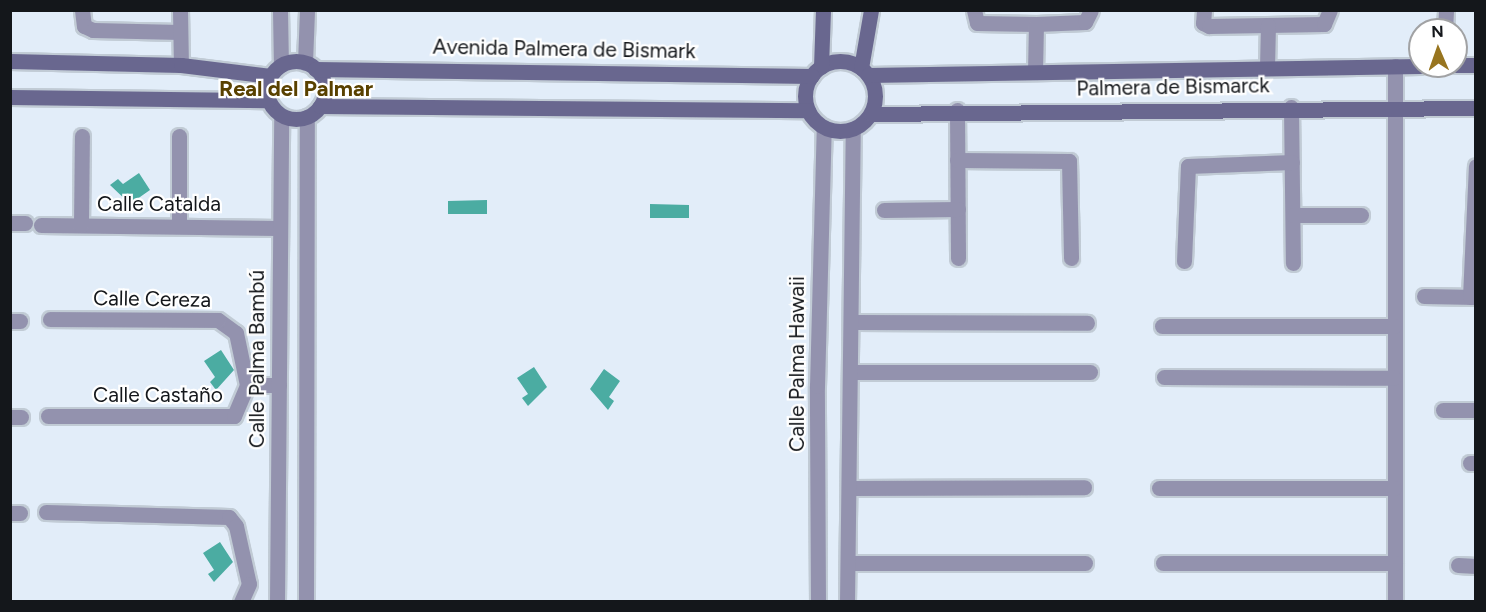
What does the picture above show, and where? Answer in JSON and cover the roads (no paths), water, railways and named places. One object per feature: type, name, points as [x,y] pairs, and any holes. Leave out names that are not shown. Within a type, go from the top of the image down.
[{"type":"street","points":[[180,10],[181,65]]},
{"type":"street","points":[[268,100],[276,70],[280,10]]},
{"type":"street","points":[[268,100],[281,116],[307,117],[320,106],[325,88],[310,66],[307,10]]},
{"type":"street","points":[[808,110],[816,72],[823,10]]},
{"type":"street","points":[[320,106],[808,110],[824,127],[853,129],[871,114],[875,101],[865,71],[871,10]]},
{"type":"street","points":[[974,10],[976,23],[1036,24],[1085,22],[1091,10]]},
{"type":"street","points":[[1204,10],[1203,23],[1209,26],[1324,24],[1330,10]]},
{"type":"street","points":[[83,18],[180,32]]},
{"type":"street","points":[[1035,72],[1036,24]]},
{"type":"street","points":[[1267,68],[1268,25]]},
{"type":"street","points":[[10,61],[276,70],[310,66]]},
{"type":"street","points":[[816,72],[841,61],[865,71]]},
{"type":"street","name":"Avenida Palmera de Bismark","points":[[310,66],[816,72]]},
{"type":"street","points":[[1395,66],[1395,602]]},
{"type":"street","name":"Palmera de Bismarck","points":[[865,71],[1035,72],[1408,66]]},
{"type":"street","points":[[10,97],[268,100]]},
{"type":"street","name":"Palmera de Bismarck","points":[[871,114],[957,110],[1394,106],[1476,108]]},
{"type":"street","points":[[1292,107],[1293,263]]},
{"type":"street","points":[[957,110],[958,258]]},
{"type":"street","name":"Calle Palma Bambú","points":[[277,602],[278,228],[281,116]]},
{"type":"street","points":[[306,602],[307,117]]},
{"type":"street","name":"Calle Palma Hawaii","points":[[819,602],[817,386],[824,127]]},
{"type":"street","points":[[848,602],[854,322],[853,129]]},
{"type":"street","points":[[81,225],[82,136]]},
{"type":"street","points":[[179,136],[179,224]]},
{"type":"street","points":[[957,160],[1069,161],[1071,258]]},
{"type":"street","points":[[1184,261],[1188,166],[1292,162]]},
{"type":"street","points":[[1424,296],[1473,297],[1476,166]]},
{"type":"street","points":[[884,210],[958,209]]},
{"type":"street","points":[[1293,215],[1361,214]]},
{"type":"street","name":"Calle Catalda","points":[[41,225],[179,224],[278,228]]},
{"type":"street","name":"Calle Cereza","points":[[50,319],[218,320],[236,333],[247,385]]},
{"type":"street","points":[[854,322],[1087,322]]},
{"type":"street","points":[[1162,326],[1395,326]]},
{"type":"street","points":[[853,372],[1090,372]]},
{"type":"street","points":[[1164,377],[1394,378]]},
{"type":"street","points":[[247,385],[279,385]]},
{"type":"street","name":"Calle Castaño","points":[[48,417],[234,416],[247,385]]},
{"type":"street","points":[[1443,410],[1476,410]]},
{"type":"street","points":[[850,488],[1084,487]]},
{"type":"street","points":[[1159,488],[1394,488]]},
{"type":"street","points":[[45,513],[219,513],[236,525],[249,584],[240,602]]},
{"type":"street","points":[[848,563],[1085,563]]},
{"type":"street","points":[[1163,563],[1395,563]]},
{"type":"street","points":[[1458,565],[1476,566]]},
{"type":"street","points":[[249,584],[278,584]]},
{"type":"district","name":"Real del Palmar","points":[[296,89]]}]
